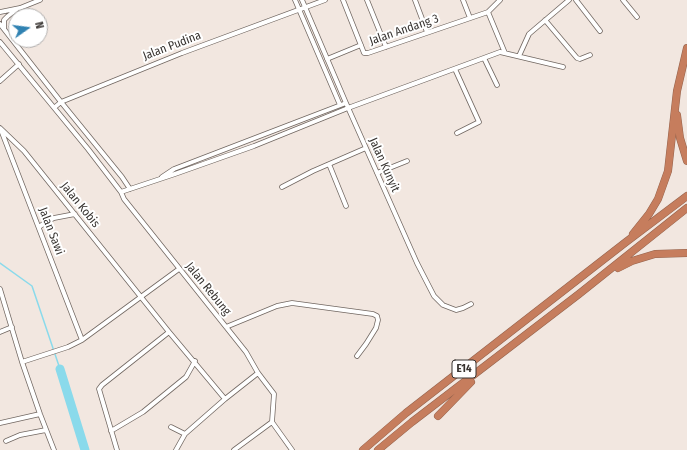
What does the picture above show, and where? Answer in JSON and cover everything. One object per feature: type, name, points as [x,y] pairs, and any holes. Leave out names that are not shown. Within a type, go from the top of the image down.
[{"type":"highway","points":[[626,242],[649,214],[658,199],[664,184],[668,171],[672,123],[677,91],[687,48]]},
{"type":"highway","points":[[677,91],[678,127],[687,161]]},
{"type":"highway","name":"E14","points":[[363,450],[406,414],[687,196]]},
{"type":"highway","name":"E14","points":[[378,450],[686,209]]},
{"type":"highway","points":[[606,273],[655,254],[687,253]]},
{"type":"highway","points":[[438,416],[487,366]]},
{"type":"street","points":[[20,8],[40,0]]},
{"type":"street","points":[[295,0],[340,105],[348,108]]},
{"type":"street","name":"Jalan Kunyit","points":[[302,0],[417,263],[434,296],[443,305],[451,309],[456,310],[471,304]]},
{"type":"street","name":"Jalan Pudina","points":[[55,107],[61,102],[182,53],[325,0]]},
{"type":"street","name":"Jalan Andang 3","points":[[342,0],[360,45],[364,52],[368,53],[488,12],[500,0]]},
{"type":"street","points":[[367,0],[386,47]]},
{"type":"street","points":[[415,0],[427,32]]},
{"type":"street","points":[[463,0],[470,18]]},
{"type":"street","points":[[519,56],[526,38],[569,0]]},
{"type":"street","points":[[576,0],[600,31]]},
{"type":"street","points":[[623,0],[637,17]]},
{"type":"street","points":[[488,12],[504,53]]},
{"type":"street","points":[[4,29],[4,20],[8,16]]},
{"type":"street","points":[[546,20],[577,58],[581,59],[590,55]]},
{"type":"street","points":[[0,24],[130,189]]},
{"type":"street","name":"Jalan Rebung","points":[[0,42],[55,107],[121,192],[124,199],[246,352],[258,373],[274,394],[272,422]]},
{"type":"street","points":[[327,59],[360,45]]},
{"type":"street","points":[[121,192],[254,146],[348,108],[500,52],[563,67]]},
{"type":"street","points":[[484,58],[497,86]]},
{"type":"street","points":[[0,81],[19,64]]},
{"type":"street","points":[[455,69],[479,122],[457,133]]},
{"type":"street","points":[[330,109],[334,104],[336,96]]},
{"type":"street","points":[[158,179],[174,169],[346,103]]},
{"type":"street","name":"Jalan Kobis","points":[[0,128],[24,151],[169,332],[195,361],[225,399]]},
{"type":"street","name":"Jalan Sawi","points":[[0,128],[82,340]]},
{"type":"street","points":[[282,187],[366,148]]},
{"type":"street","points":[[377,173],[406,161]]},
{"type":"street","points":[[329,164],[346,206]]},
{"type":"street","points":[[124,199],[130,189]]},
{"type":"street","points":[[39,227],[54,218],[75,214]]},
{"type":"street","points":[[22,362],[68,347],[82,340],[179,269]]},
{"type":"street","points":[[0,289],[22,362],[54,450]]},
{"type":"street","points":[[226,327],[277,306],[292,304],[374,314],[377,316],[378,320],[376,328],[356,356]]},
{"type":"street","points":[[0,332],[12,327]]},
{"type":"street","points":[[117,450],[99,389],[102,385],[169,332]]},
{"type":"street","points":[[111,431],[143,412],[186,377],[195,361]]},
{"type":"street","points":[[176,450],[185,434],[225,399],[258,373]]},
{"type":"street","points":[[0,423],[40,414]]},
{"type":"street","points":[[234,450],[272,422],[292,450]]},
{"type":"street","points":[[171,427],[185,434]]},
{"type":"street","points":[[6,441],[20,435],[46,430]]},
{"type":"waterway","points":[[0,263],[32,286],[60,369]]},
{"type":"waterway","points":[[60,369],[85,450]]}]
